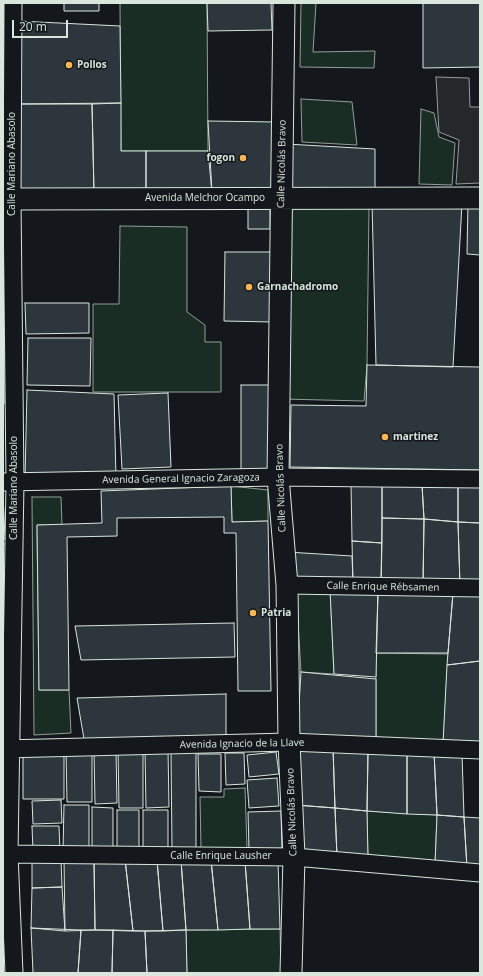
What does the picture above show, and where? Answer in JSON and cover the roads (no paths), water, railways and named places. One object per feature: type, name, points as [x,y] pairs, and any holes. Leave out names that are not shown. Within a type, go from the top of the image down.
[{"type":"street","name":"Calle Mariano Abasolo","points":[[13,3],[8,199],[9,482],[7,749],[9,854],[14,973]]},
{"type":"street","name":"Calle Nicolás Bravo","points":[[284,3],[278,477],[287,585],[289,742],[294,857],[291,973]]},
{"type":"street","name":"Avenida Melchor Ocampo","points":[[8,199],[480,198]]},
{"type":"street","name":"Avenida General Ignacio Zaragoza","points":[[9,482],[278,477],[480,479]]},
{"type":"street","name":"Calle Enrique Rébsamen","points":[[287,585],[480,588]]},
{"type":"street","name":"Avenida Ignacio de la Llave","points":[[7,749],[289,742],[480,750]]},
{"type":"street","name":"Calle Enrique Lausher","points":[[9,854],[294,857],[480,873]]},
{"type":"place","name":"Pollos","points":[[69,65]]},
{"type":"place","name":"fogon","points":[[243,158]]},
{"type":"place","name":"Garnachadromo","points":[[249,287]]},
{"type":"place","name":"martinez","points":[[385,437]]},
{"type":"place","name":"Patria","points":[[253,613]]}]
